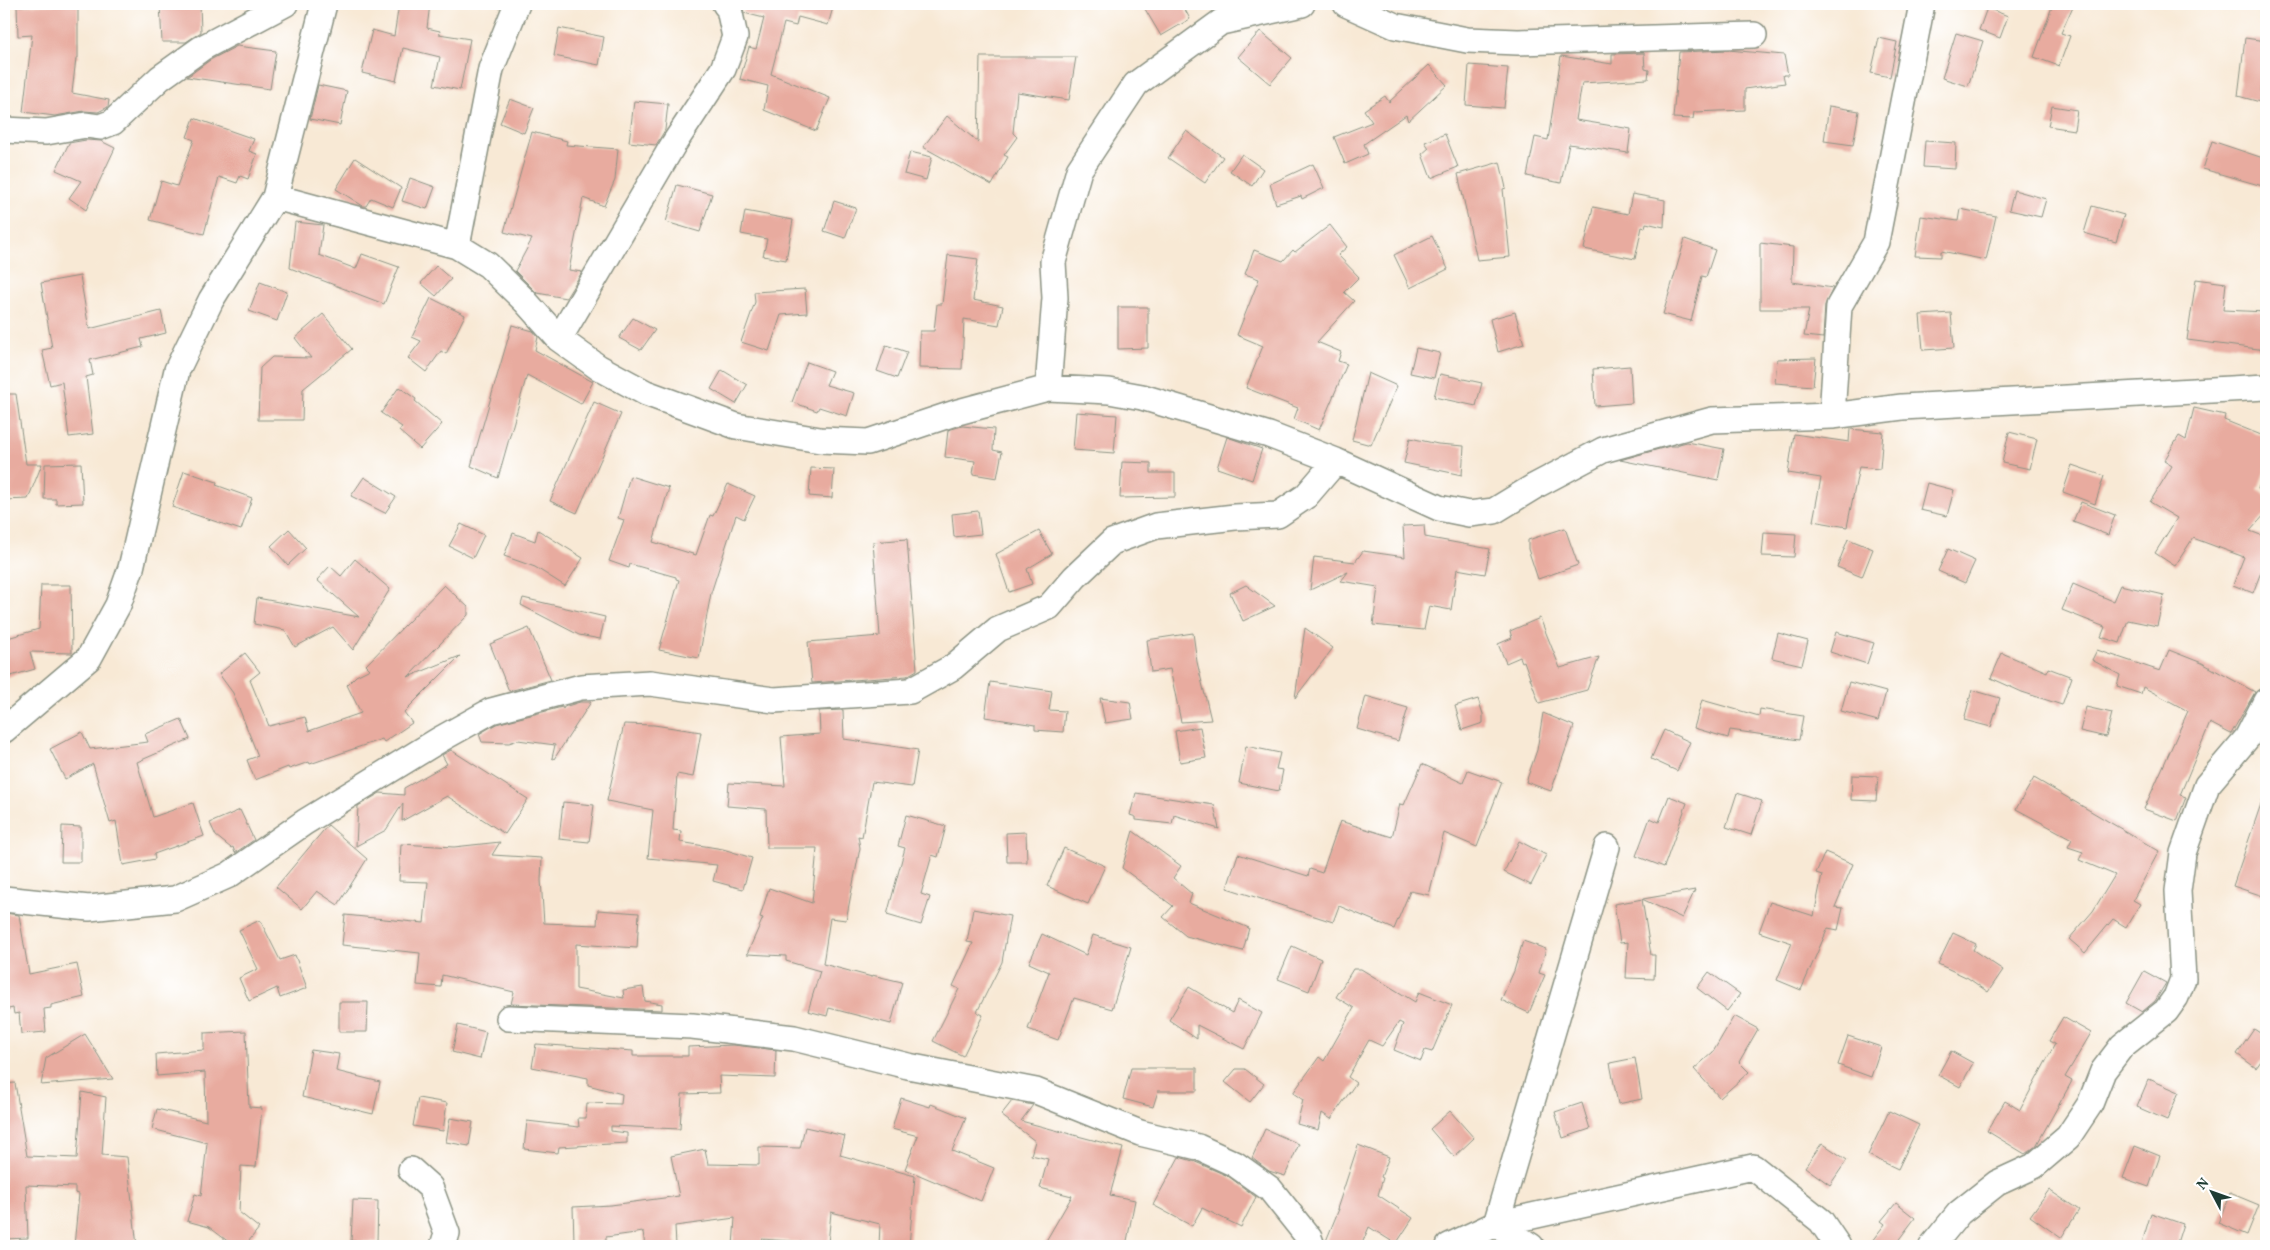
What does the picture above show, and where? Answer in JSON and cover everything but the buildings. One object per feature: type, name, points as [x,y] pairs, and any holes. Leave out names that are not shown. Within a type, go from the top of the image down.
[{"type":"street","points":[[4,130],[46,132],[86,125],[100,127],[113,122],[160,78],[202,48],[285,4]]},
{"type":"street","points":[[4,730],[89,658],[118,605],[131,568],[177,370],[211,300],[275,197],[324,4]]},
{"type":"street","points":[[457,246],[491,70],[517,4]]},
{"type":"street","points":[[559,339],[673,145],[723,69],[735,37],[725,4]]},
{"type":"street","points":[[1048,388],[1055,298],[1054,262],[1079,170],[1136,84],[1221,22],[1302,4]]},
{"type":"street","points":[[1346,4],[1395,26],[1467,40],[1518,42],[1754,34]]},
{"type":"street","points":[[1832,416],[1839,306],[1876,242],[1922,4]]},
{"type":"street","points":[[275,197],[457,246],[488,265],[525,301],[559,339],[598,367],[646,393],[736,426],[820,440],[868,442],[958,412],[1048,388],[1109,391],[1142,397],[1269,435],[1336,461],[1439,508],[1469,514],[1494,511],[1535,486],[1603,450],[1712,420],[1832,416],[1902,407],[2266,387]]},
{"type":"street","points":[[4,899],[89,908],[175,899],[229,875],[305,822],[439,740],[491,712],[581,687],[650,683],[774,700],[910,691],[953,667],[998,629],[1049,607],[1075,577],[1112,542],[1156,526],[1235,517],[1278,516],[1306,496],[1336,461]]},
{"type":"street","points":[[1932,1246],[1959,1213],[1997,1183],[2034,1166],[2068,1137],[2090,1104],[2104,1071],[2122,1046],[2166,1011],[2176,997],[2183,979],[2178,891],[2183,853],[2207,785],[2247,738],[2266,701]]},
{"type":"street","points":[[1496,1224],[1607,847]]},
{"type":"street","points":[[508,1018],[692,1026],[794,1038],[908,1066],[1036,1091],[1140,1133],[1198,1147],[1235,1164],[1270,1189],[1309,1238],[1312,1246]]},
{"type":"street","points":[[1449,1246],[1496,1224],[1753,1167],[1821,1221],[1838,1246]]},
{"type":"street","points":[[411,1170],[430,1187],[447,1233],[444,1246]]},
{"type":"street","points":[[1496,1224],[1530,1246]]}]
